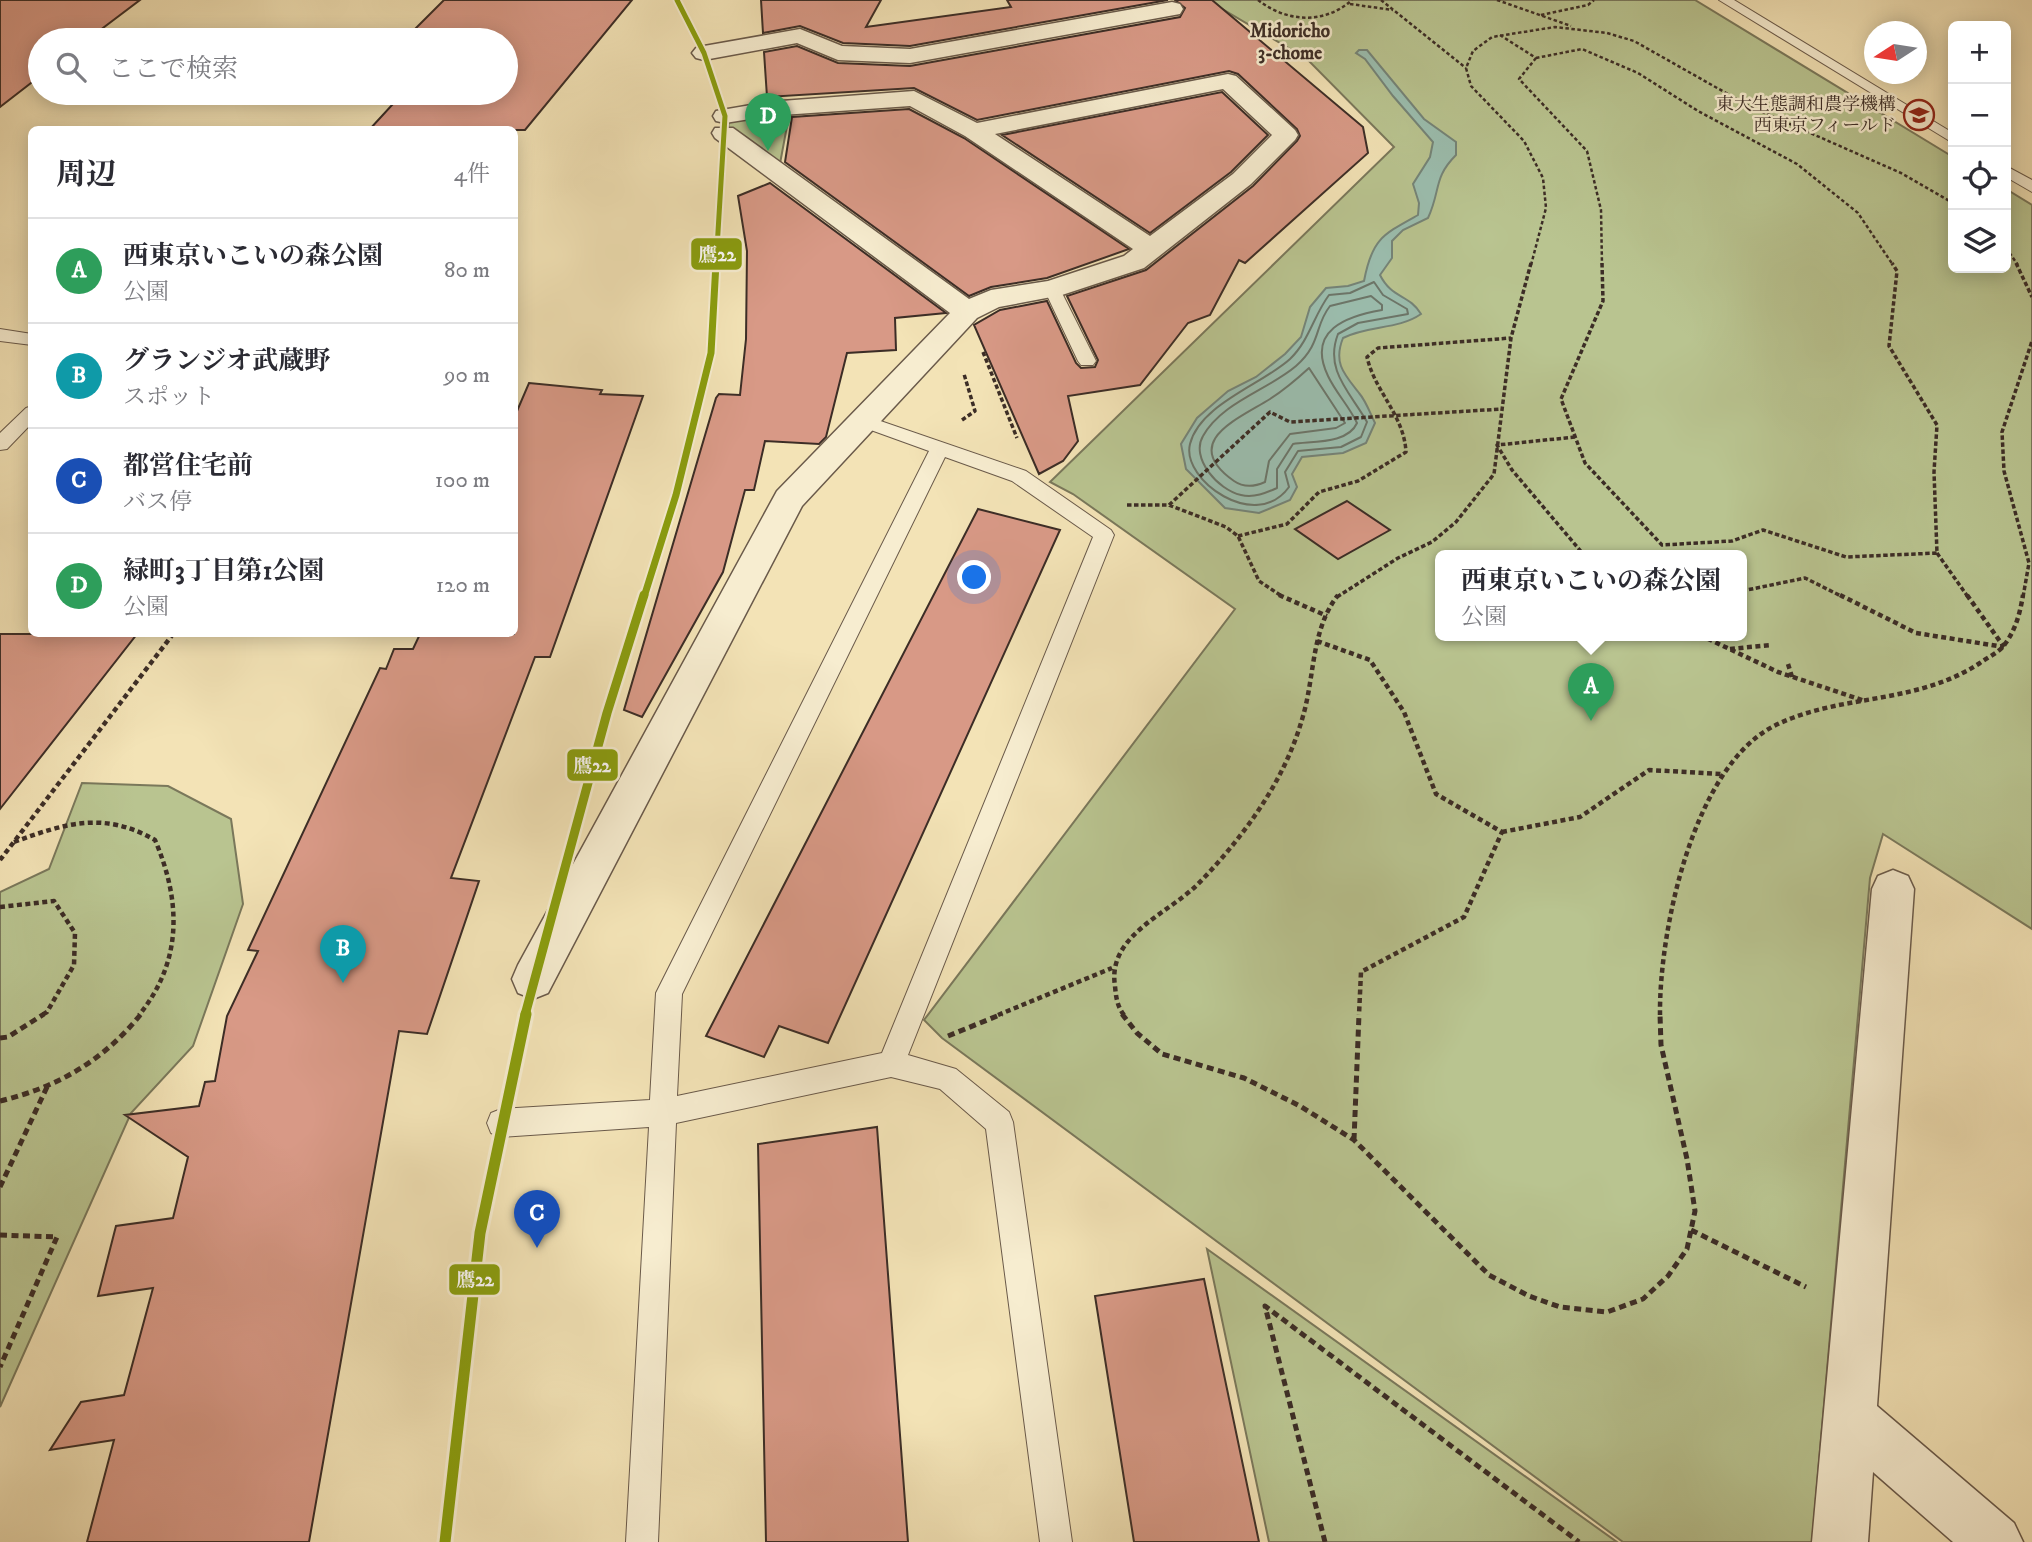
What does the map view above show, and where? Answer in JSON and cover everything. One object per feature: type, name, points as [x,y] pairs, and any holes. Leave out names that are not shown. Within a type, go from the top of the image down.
[{"type":"street","points":[[704,53],[800,36],[838,53],[910,55],[1172,9]]},
{"type":"street","points":[[533,979],[789,499],[967,312],[991,299],[1052,289],[1134,262],[1242,179],[1286,135],[1228,81],[974,131]]},
{"type":"street","points":[[967,312],[724,125],[768,109],[914,98],[974,131],[1151,249]]},
{"type":"street","points":[[1840,1542],[1893,889]]},
{"type":"street","points":[[1851,1418],[1995,1542]]},
{"type":"lane","points":[[1726,0],[1948,136]]},
{"type":"lane","points":[[2011,174],[2032,187]]},
{"type":"lane","points":[[1052,289],[1087,361]]},
{"type":"lane","points":[[0,335],[28,339]]},
{"type":"lane","points":[[0,444],[28,416]]},
{"type":"lane","points":[[863,421],[1019,476],[1104,535],[891,1064]]},
{"type":"lane","points":[[642,1542],[669,993],[936,446]]},
{"type":"lane","points":[[501,1123],[661,1113],[891,1064],[947,1078],[999,1122],[1056,1542]]},
{"type":"path","points":[[1258,0],[1265,8],[1303,19],[1343,11],[1351,2],[1394,10]]},
{"type":"path","points":[[1381,0],[1466,68],[1471,86],[1524,141],[1543,178],[1546,208],[1511,338],[1494,474],[1456,523],[1432,542],[1387,564],[1337,596],[1317,641],[1304,714],[1292,751],[1272,792],[1235,842],[1196,886],[1128,939],[1112,968],[1118,1008],[1137,1033],[1162,1054],[1244,1078],[1300,1107],[1354,1140],[1489,1275],[1529,1296],[1560,1307],[1607,1312],[1643,1299],[1668,1276],[1687,1249],[1695,1211],[1687,1158],[1661,1045],[1660,995],[1667,926],[1702,809],[1722,774],[1743,747],[1774,726],[1815,712],[1904,695],[1955,679],[2004,647],[2018,622],[2029,564],[2004,471],[2002,432],[2032,341]]},
{"type":"path","points":[[1497,0],[1579,29]]},
{"type":"path","points":[[1541,15],[1588,5],[1594,0]]},
{"type":"path","points":[[1466,68],[1473,51],[1500,34],[1555,27],[1579,29],[1634,41],[1749,106],[1901,173],[1948,199]]},
{"type":"path","points":[[1500,34],[1536,58]]},
{"type":"path","points":[[1937,553],[1846,557],[1763,530],[1732,541],[1662,545],[1585,463],[1561,399],[1603,301],[1601,209],[1587,151],[1519,79],[1536,58],[1582,49],[1638,73],[1698,111],[1797,164],[1858,213],[1897,271],[1889,346],[1937,425],[1934,472],[1937,553],[2004,647]]},
{"type":"path","points":[[2011,255],[2022,271],[2032,297]]},
{"type":"path","points":[[967,312],[1038,489]]},
{"type":"path","points":[[936,446],[975,411],[962,366],[943,337]]},
{"type":"path","points":[[1238,536],[1287,524],[1320,492],[1358,481],[1406,452],[1406,432],[1397,413],[1374,382],[1367,357],[1378,348],[1511,338]]},
{"type":"path","points":[[1169,505],[1270,412],[1290,422],[1397,413],[1502,409]]},
{"type":"path","points":[[1497,446],[1575,437]]},
{"type":"path","points":[[1497,446],[1512,470],[1580,550]]},
{"type":"path","points":[[1123,502],[1130,507],[1169,505],[1226,527],[1238,536],[1259,581],[1269,592],[1327,616]]},
{"type":"path","points":[[1747,590],[1805,578],[1916,633],[2004,647]]},
{"type":"path","points":[[0,860],[171,637]]},
{"type":"path","points":[[1317,641],[1370,660],[1404,712],[1436,794],[1502,832],[1580,817],[1649,770],[1722,774]]},
{"type":"path","points":[[1712,641],[1792,677],[1867,702]]},
{"type":"path","points":[[1727,649],[1771,645]]},
{"type":"path","points":[[1788,664],[1792,677]]},
{"type":"path","points":[[0,1101],[65,1080],[112,1047],[151,1002],[173,947],[176,906],[168,872],[155,839],[126,825],[93,823],[48,829],[14,842]]},
{"type":"path","points":[[1354,1140],[1361,972],[1464,917],[1502,832]]},
{"type":"path","points":[[0,1038],[8,1037],[47,1012],[74,965],[75,933],[54,901],[2,908]]},
{"type":"path","points":[[942,1038],[1112,968]]},
{"type":"path","points":[[0,1187],[48,1086]]},
{"type":"path","points":[[1691,1230],[1859,1313]]},
{"type":"path","points":[[0,1235],[57,1237],[0,1367]]},
{"type":"path","points":[[1325,1542],[1265,1306],[1579,1542]]},
{"type":"green space","points":[[1207,0],[1695,0],[1948,154],[1948,273],[2011,273],[2011,192],[2032,205],[2032,929],[1883,834],[1870,878],[1812,1542],[1623,1542],[942,1038],[924,1020],[1235,609],[1073,494],[1050,482],[1394,147],[1307,59]]},
{"type":"green space","points":[[790,110],[779,169],[728,132],[729,118]]},
{"type":"green space","points":[[82,783],[168,786],[231,819],[243,904],[193,1046],[131,1113],[0,1407],[0,892],[49,869]]},
{"type":"green space","points":[[1207,1249],[1617,1542],[1269,1542]]},
{"type":"water","points":[[1359,50],[1367,50],[1424,119],[1456,142],[1456,155],[1440,178],[1428,218],[1403,230],[1392,241],[1392,258],[1380,275],[1395,293],[1411,303],[1421,314],[1403,323],[1362,331],[1343,338],[1339,354],[1342,368],[1364,400],[1375,423],[1366,443],[1343,453],[1302,457],[1292,474],[1297,487],[1290,500],[1259,513],[1225,508],[1186,469],[1181,444],[1197,418],[1228,391],[1256,377],[1285,354],[1301,337],[1310,307],[1326,288],[1364,281],[1371,256],[1380,240],[1418,215],[1419,203],[1413,184],[1430,157],[1433,142],[1365,59],[1356,53]]},
{"type":"building","points":[[0,0],[140,0],[103,28],[28,28],[28,85],[0,107]]},
{"type":"building","points":[[444,0],[632,0],[525,130],[518,130],[518,126],[373,126],[392,105],[518,105],[518,28],[416,28]]},
{"type":"building","points":[[761,0],[881,0],[866,27],[1011,7],[1007,0],[1168,0],[910,46],[843,43],[800,26],[763,33]]},
{"type":"building","points":[[1175,0],[1212,0],[1363,127],[1368,153],[1245,263],[1239,260],[1210,315],[1188,323],[1140,385],[1068,396],[1078,441],[1063,461],[1039,474],[974,325],[1000,310],[1047,301],[1076,363],[1081,368],[1095,367],[1098,360],[1067,296],[1146,270],[1253,186],[1297,141],[1300,136],[1297,129],[1238,74],[1229,71],[977,120],[914,88],[767,97],[764,52],[797,46],[838,63],[910,66],[1180,17],[1185,8]]},
{"type":"building","points":[[1222,92],[1268,135],[1231,172],[1150,233],[1002,135]]},
{"type":"building","points":[[909,109],[964,138],[1129,249],[1047,278],[991,287],[969,296],[785,162],[792,117]]},
{"type":"building","points":[[770,183],[946,313],[895,318],[896,350],[847,353],[826,437],[819,444],[765,441],[754,490],[745,490],[723,572],[642,717],[624,710],[716,398],[719,394],[740,395],[746,339],[747,251],[738,196]]},
{"type":"building","points":[[529,383],[602,390],[600,394],[643,396],[550,657],[535,657],[451,878],[479,881],[427,1034],[399,1031],[309,1542],[87,1542],[114,1440],[50,1450],[81,1402],[124,1395],[153,1288],[98,1296],[116,1226],[173,1218],[188,1157],[125,1115],[199,1106],[205,1082],[215,1081],[227,1016],[258,951],[248,950],[380,668],[386,669],[394,649],[413,649],[419,637],[518,637],[518,409]]},
{"type":"building","points":[[1347,501],[1390,530],[1338,559],[1295,529]]},
{"type":"building","points":[[978,509],[1060,530],[828,1043],[779,1026],[764,1057],[706,1036]]},
{"type":"building","points":[[0,634],[28,634],[28,637],[135,637],[0,809]]},
{"type":"building","points":[[877,1127],[908,1542],[766,1542],[758,1144]]},
{"type":"building","points":[[1204,1279],[1259,1542],[1134,1542],[1095,1296]]},
{"type":"transit line","name":"鷹22","points":[[445,1542],[480,1233],[533,979],[607,713],[676,495],[711,353],[725,116],[704,53],[677,0]]},
{"type":"place","name":"東大生態調和農学機構 西東京フィールド","points":[[1919,115]]},
{"type":"place","name":"緑町3丁目第1公園","points":[[768,151]]},
{"type":"place","name":"西東京いこいの森公園","points":[[1591,721]]},
{"type":"place","name":"グランジオ武蔵野","points":[[343,983]]},
{"type":"place","name":"都営住宅前","points":[[537,1248]]},
{"type":"district","name":"Midoricho 3-chome","points":[[1290,42]]}]
